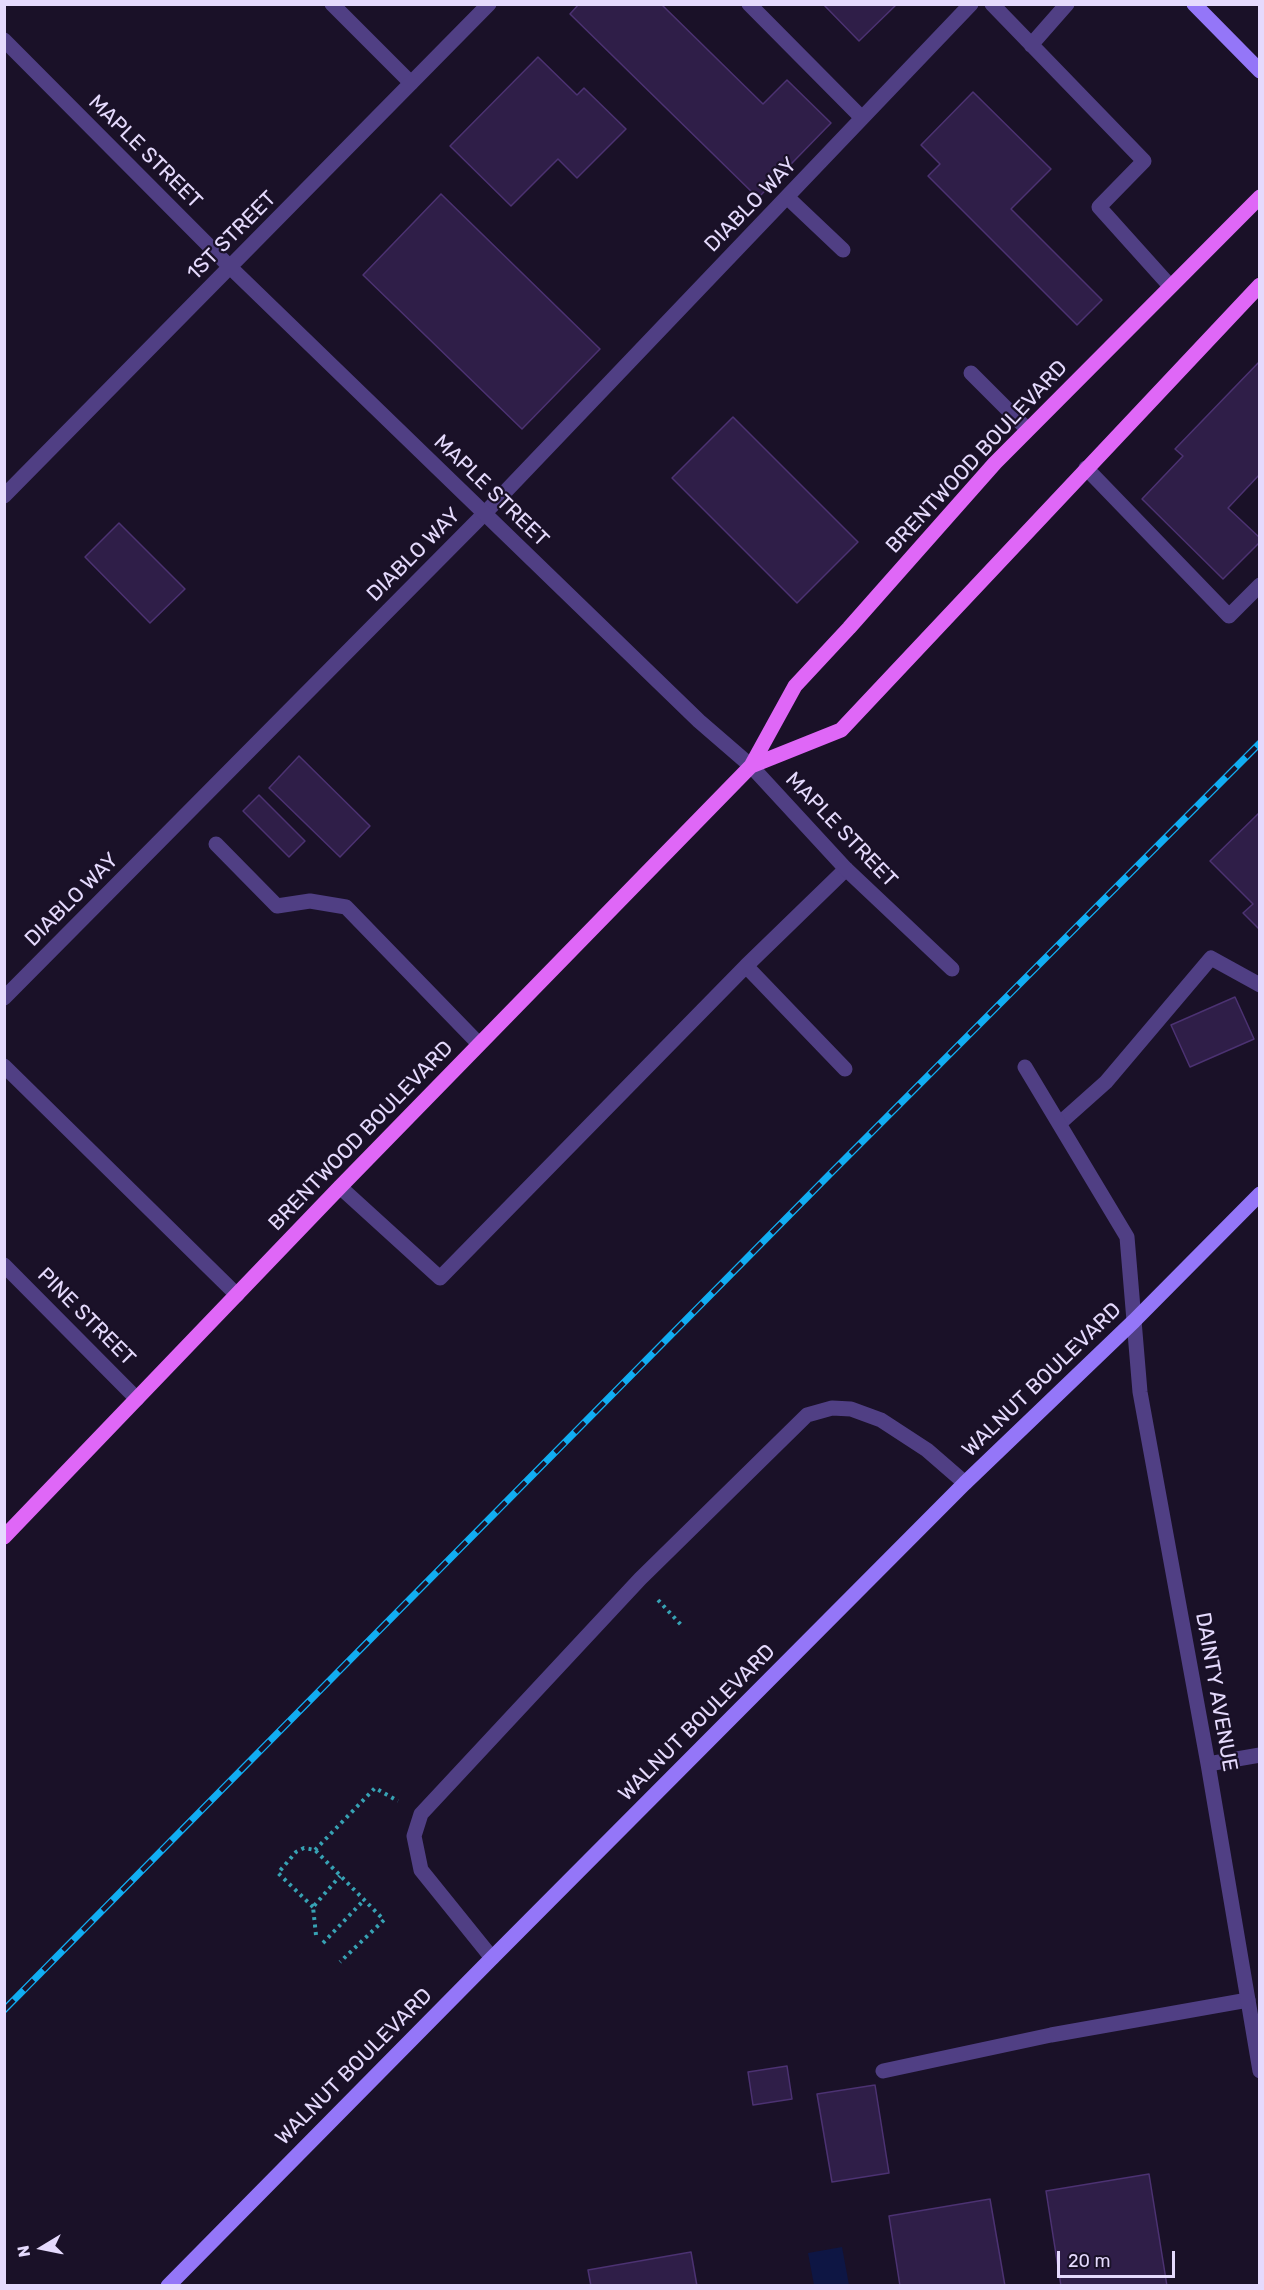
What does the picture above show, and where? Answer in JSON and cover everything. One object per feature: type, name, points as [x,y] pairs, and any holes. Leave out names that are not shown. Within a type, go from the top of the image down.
[{"type":"main road","name":"BRENTWOOD BOULEVARD","points":[[4,1537],[340,1187],[751,766],[795,686],[1027,429],[1260,197]]},
{"type":"main road","name":"BRENTWOOD BOULEVARD","points":[[751,766],[841,730],[1260,285]]},
{"type":"street","points":[[332,4],[411,83]]},
{"type":"street","name":"1ST STREET","points":[[4,496],[489,4]]},
{"type":"street","points":[[749,4],[862,118]]},
{"type":"street","name":"DIABLO WAY","points":[[4,998],[484,514],[971,4]]},
{"type":"street","points":[[992,4],[1144,162],[1099,207],[1170,286]]},
{"type":"street","points":[[1031,45],[1067,4]]},
{"type":"street","points":[[1194,4],[1260,72]]},
{"type":"street","name":"MAPLE STREET","points":[[4,40],[230,267],[484,514],[699,721],[751,766],[846,869],[952,969]]},
{"type":"street","points":[[788,197],[843,250]]},
{"type":"street","points":[[971,373],[1027,429]]},
{"type":"street","points":[[1086,468],[1229,616],[1260,585]]},
{"type":"street","points":[[216,844],[277,906],[310,901],[346,907],[479,1044]]},
{"type":"street","points":[[340,1187],[440,1278],[746,966],[846,869]]},
{"type":"street","points":[[1060,1123],[1106,1082],[1211,958],[1260,985]]},
{"type":"street","points":[[746,966],[845,1069]]},
{"type":"street","points":[[4,1066],[237,1295]]},
{"type":"street","points":[[1025,1067],[1127,1237],[1134,1321]]},
{"type":"street","name":"WALNUT BOULEVARD","points":[[168,2286],[965,1484],[1134,1321],[1260,1194]]},
{"type":"street","name":"PINE STREET","points":[[4,1265],[137,1399]]},
{"type":"street","name":"DAINTY AVENUE","points":[[1134,1321],[1140,1392],[1208,1764],[1260,2071]]},
{"type":"street","points":[[492,1958],[421,1870],[414,1836],[421,1814],[640,1579],[807,1415],[832,1408],[851,1409],[881,1420],[927,1450],[965,1484]]},
{"type":"street","points":[[1208,1764],[1260,1755]]},
{"type":"street","points":[[883,2070],[1051,2035],[1248,2000]]},
{"type":"path","points":[[640,1579],[683,1627]]},
{"type":"path","points":[[315,1850],[375,1788],[421,1814]]},
{"type":"path","points":[[316,1935],[313,1907],[278,1873],[296,1852],[304,1848],[315,1850],[384,1920],[340,1962]]},
{"type":"path","points":[[313,1907],[340,1876]]},
{"type":"path","points":[[323,1943],[364,1900]]},
{"type":"shaded area","points":[[842,2247],[849,2285],[814,2285],[808,2253]]},
{"type":"building","points":[[579,4],[661,4],[763,104],[787,80],[831,123],[758,198],[570,14]]},
{"type":"building","points":[[823,4],[897,4],[859,41]]},
{"type":"building","points":[[538,57],[577,95],[584,88],[626,129],[577,178],[558,159],[511,206],[450,146]]},
{"type":"building","points":[[973,92],[1051,169],[1011,209],[1102,300],[1077,325],[928,176],[940,164],[921,145]]},
{"type":"building","points":[[441,194],[600,349],[522,429],[363,275]]},
{"type":"building","points":[[1260,361],[1260,474],[1228,508],[1260,538],[1260,542],[1223,579],[1142,499],[1183,456],[1175,449]]},
{"type":"building","points":[[733,417],[858,542],[797,603],[672,478]]},
{"type":"building","points":[[119,523],[185,589],[150,623],[85,557]]},
{"type":"building","points":[[299,756],[370,826],[340,857],[269,788]]},
{"type":"building","points":[[259,795],[305,841],[289,857],[243,811]]},
{"type":"building","points":[[1260,812],[1260,930],[1243,913],[1253,904],[1210,861]]},
{"type":"building","points":[[1235,997],[1254,1039],[1190,1067],[1171,1025]]},
{"type":"building","points":[[787,2066],[792,2099],[753,2105],[748,2072]]},
{"type":"building","points":[[875,2085],[889,2173],[832,2182],[817,2094]]},
{"type":"building","points":[[1149,2174],[1167,2286],[1061,2286],[1046,2191]]},
{"type":"building","points":[[990,2199],[1005,2286],[900,2286],[889,2216]]},
{"type":"building","points":[[691,2252],[697,2286],[591,2286],[588,2270]]},
{"type":"railway","points":[[4,2010],[829,1175],[1260,743]]}]
